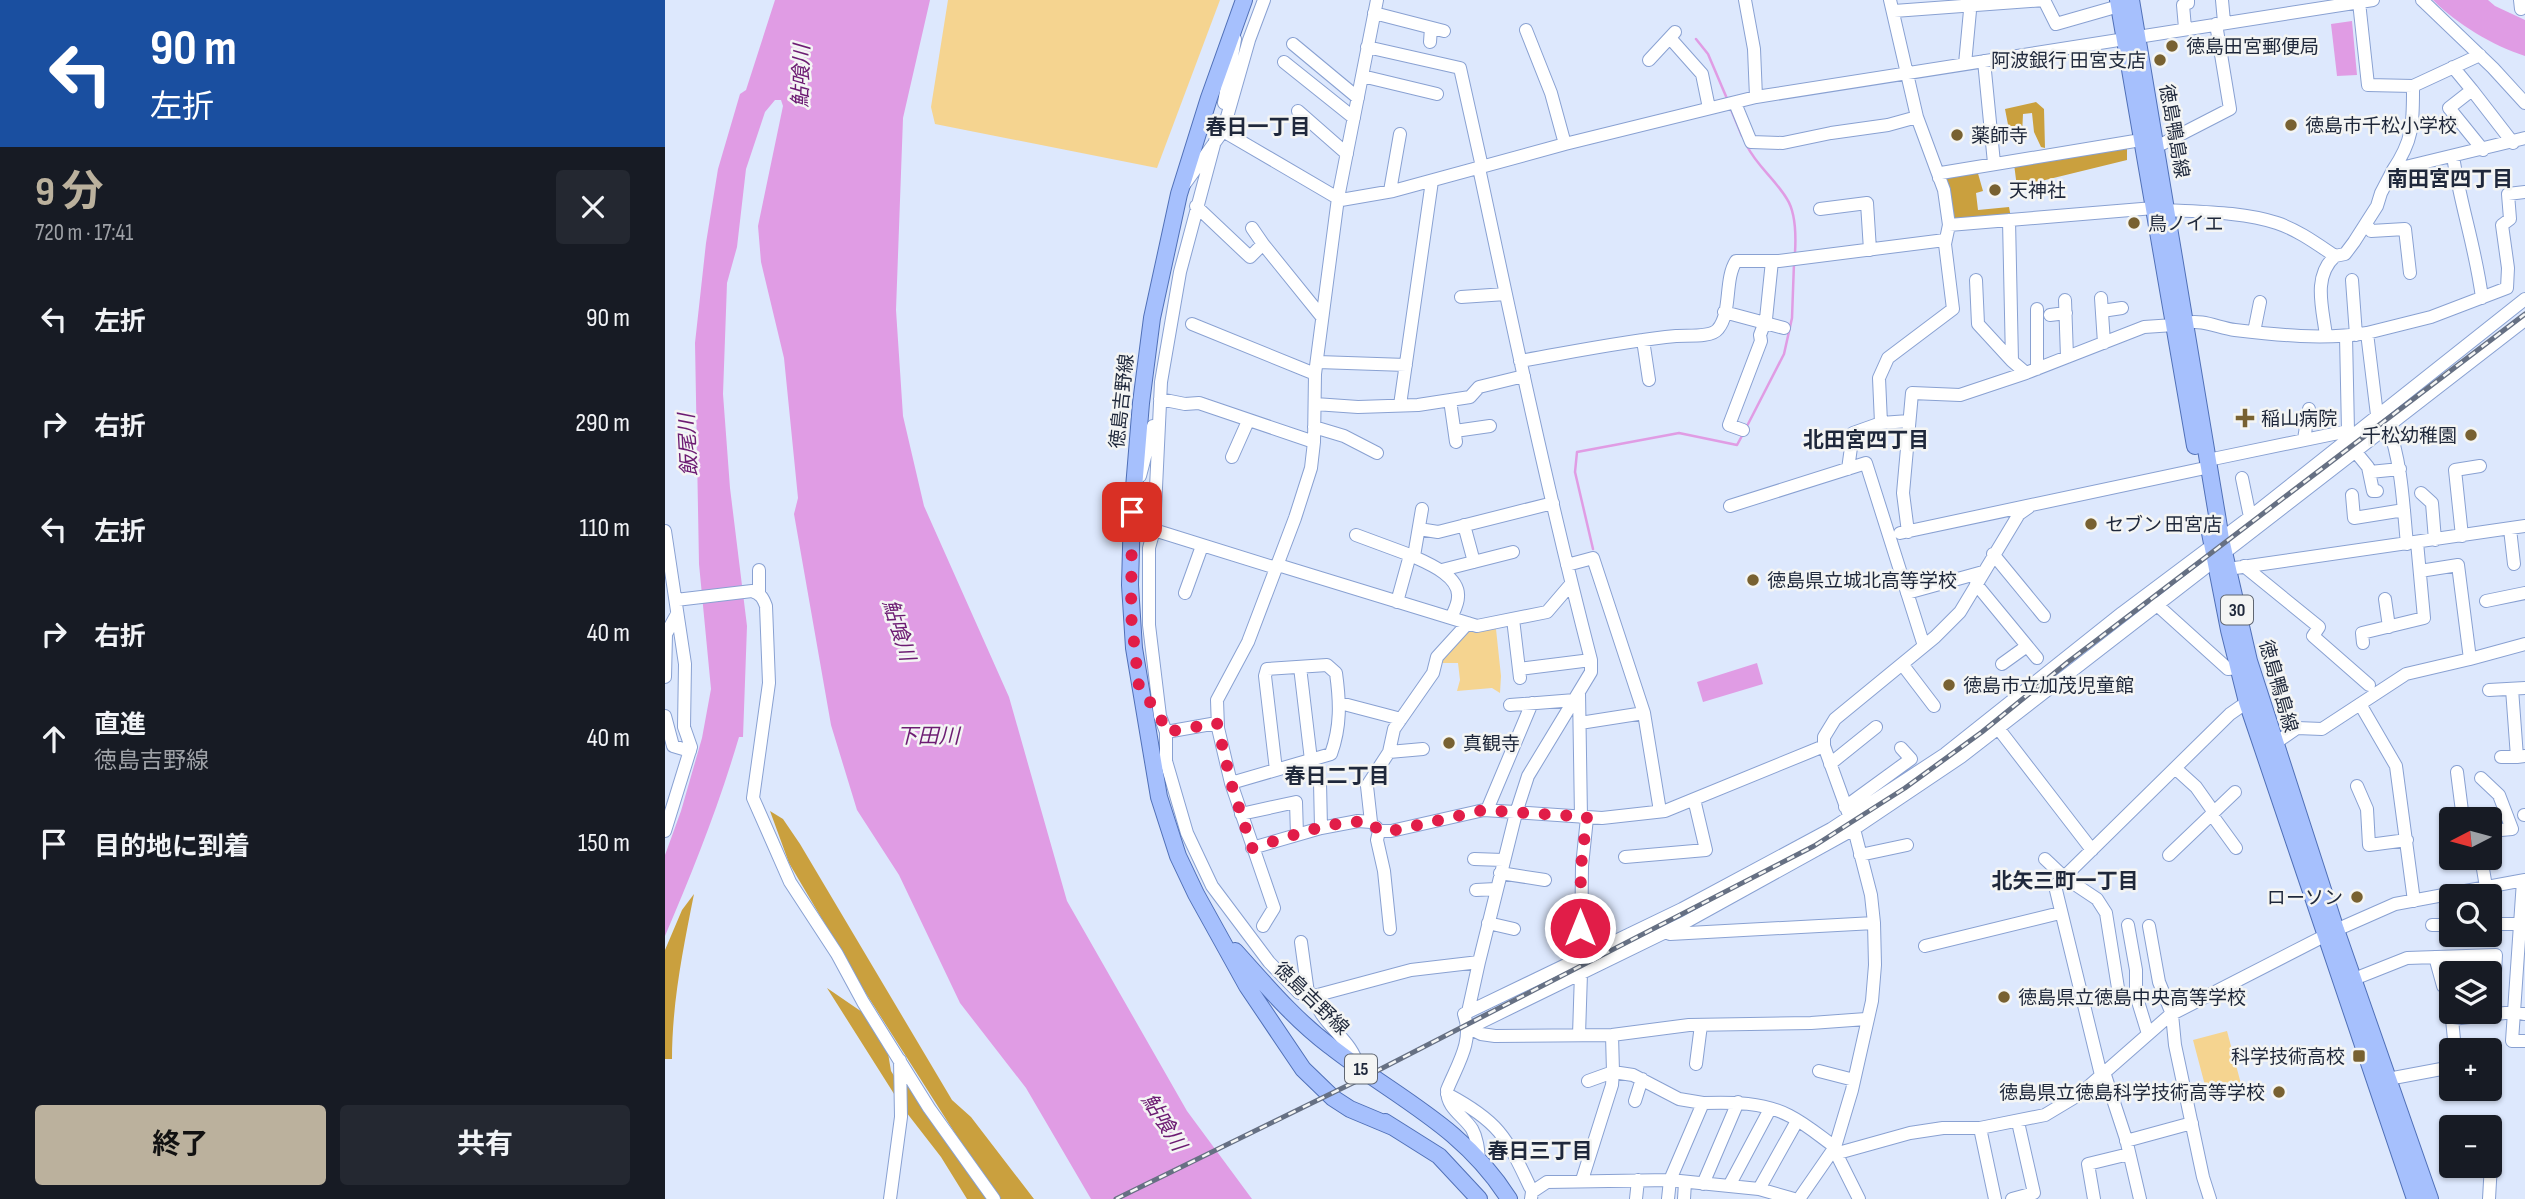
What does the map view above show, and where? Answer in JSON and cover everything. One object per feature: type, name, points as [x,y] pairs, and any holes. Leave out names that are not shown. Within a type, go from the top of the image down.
[{"type":"main road","name":"徳島吉野線","points":[[1244,0],[1179,194],[1152,318],[1141,403],[1134,485],[1131,615],[1139,687],[1159,797],[1178,856],[1216,931],[1290,1053],[1333,1098],[1350,1109],[1393,1127],[1439,1156],[1479,1199]]},
{"type":"main road","name":"徳島鴨島線","points":[[2123,2],[2206,465],[2249,661],[2253,698],[2331,933],[2354,979],[2430,1199]]},
{"type":"main road","name":"徳島鴨島線","points":[[2224,556],[2238,668],[2274,744],[2415,1199]]},
{"type":"main road","name":"徳島吉野線","points":[[1216,931],[1305,1025],[1358,1067],[1440,1123],[1479,1158],[1509,1199]]},
{"type":"street","points":[[1159,797],[1166,761],[1166,732],[1160,716],[1149,625],[1149,548],[1154,530],[1160,399],[1180,272],[1196,206],[1264,0]]},
{"type":"street","points":[[1263,926],[1275,908],[1231,783],[1217,723],[1217,700],[1248,642],[1311,467],[1322,317],[1338,198],[1377,0]]},
{"type":"street","points":[[1745,0],[1754,49],[1756,97]]},
{"type":"street","points":[[1939,178],[1941,173],[1994,163],[2148,143],[2162,144],[2229,109],[2220,23],[2222,0]]},
{"type":"street","points":[[1219,136],[1341,200],[1432,181],[1565,144],[1756,97],[2373,0]]},
{"type":"street","points":[[2422,0],[2480,55],[2525,103]]},
{"type":"street","points":[[1881,423],[1879,378],[1888,358],[1953,309],[1945,240],[1949,225],[1944,190],[1917,117],[1892,6],[2044,1],[2056,24],[2123,2]]},
{"type":"street","points":[[2183,2],[2185,28]]},
{"type":"street","points":[[2359,2],[2368,85],[2413,86],[2480,55]]},
{"type":"street","points":[[1965,64],[1972,3]]},
{"type":"street","points":[[1374,13],[1437,30],[1430,42]]},
{"type":"street","points":[[1179,194],[1219,136],[1234,48],[1235,24]]},
{"type":"street","points":[[1527,30],[1551,93],[1565,144]]},
{"type":"street","points":[[1649,60],[1673,35],[1702,74],[1709,108]]},
{"type":"street","points":[[1293,44],[1357,98]]},
{"type":"street","points":[[1367,47],[1460,68],[1520,361],[1591,660],[1591,672],[1528,776],[1496,888],[1466,1013],[1469,1038],[1447,1094],[1450,1105],[1472,1129],[1479,1158]]},
{"type":"street","points":[[1984,61],[1994,163]]},
{"type":"street","points":[[2393,170],[2519,141],[2453,67]]},
{"type":"street","points":[[1285,68],[1315,94],[1354,118]]},
{"type":"street","points":[[1362,76],[1437,94]]},
{"type":"street","points":[[2326,336],[2322,272],[2335,256],[2345,254],[2377,206],[2393,170],[2407,149],[2412,131],[2413,86]]},
{"type":"street","points":[[2473,90],[2449,108],[2483,150]]},
{"type":"street","points":[[1735,103],[1751,142],[1783,143],[1888,125],[1917,117]]},
{"type":"street","points":[[1298,111],[1347,154]]},
{"type":"street","points":[[1390,191],[1400,134]]},
{"type":"street","points":[[2453,156],[2457,185],[2472,238],[2482,298]]},
{"type":"street","points":[[1400,405],[1432,181]]},
{"type":"street","points":[[1908,532],[1903,493],[1912,393],[1960,395],[2031,371],[2144,327],[2195,321],[2254,332],[2356,335],[2431,317],[2507,288],[2508,268],[2502,225],[2510,219],[2508,194],[2525,192]]},
{"type":"street","points":[[1820,209],[1867,203],[1870,250]]},
{"type":"street","points":[[1196,206],[1250,257],[1263,244]]},
{"type":"street","points":[[1949,225],[2160,209],[2276,223],[2297,232],[2335,256]]},
{"type":"street","points":[[2009,220],[2012,361]]},
{"type":"street","points":[[2365,223],[2371,231],[2405,229],[2410,273]]},
{"type":"street","points":[[1252,228],[1322,317]]},
{"type":"street","points":[[1520,361],[1643,340],[1711,333],[1718,329],[1724,312],[1731,269],[1736,261],[1772,261],[1945,240]]},
{"type":"street","points":[[1742,430],[1729,425],[1761,341],[1772,261]]},
{"type":"street","points":[[1976,280],[1978,324],[2012,361],[2031,371]]},
{"type":"street","points":[[2352,280],[2356,335],[2377,415]]},
{"type":"street","points":[[1461,297],[1506,294]]},
{"type":"street","points":[[2224,556],[2250,517],[2350,433],[2377,415],[2525,299]]},
{"type":"street","points":[[2254,332],[2260,302]]},
{"type":"street","points":[[2104,343],[2102,304],[2122,308]]},
{"type":"street","points":[[2050,315],[2065,307],[2067,357]]},
{"type":"street","points":[[2031,371],[2037,309]]},
{"type":"street","points":[[1724,312],[1784,328]]},
{"type":"street","points":[[1466,1013],[1682,909],[1961,757],[2156,604],[2224,556],[2525,320]]},
{"type":"street","points":[[1192,324],[1317,368],[1406,365]]},
{"type":"street","points":[[2350,433],[2342,402],[2356,335]]},
{"type":"street","points":[[1643,340],[1649,380]]},
{"type":"street","points":[[1315,404],[1358,407],[1418,405],[1470,397],[1479,387],[1524,376]]},
{"type":"street","points":[[1160,399],[1185,404],[1199,403],[1314,442]]},
{"type":"street","points":[[1450,400],[1455,437],[1490,426]]},
{"type":"street","points":[[2304,439],[2309,409]]},
{"type":"street","points":[[1134,485],[1140,478],[1153,427],[1160,413]]},
{"type":"street","points":[[1232,457],[1248,421]]},
{"type":"street","points":[[1848,469],[1853,433],[1881,423],[1909,421]]},
{"type":"street","points":[[2363,643],[2362,633],[2424,618],[2420,571],[2404,510],[2395,445],[2388,426]]},
{"type":"street","points":[[1314,427],[1343,436],[1377,453]]},
{"type":"street","points":[[1890,536],[2029,507],[2304,439],[2350,433]]},
{"type":"street","points":[[2355,451],[2370,472],[2373,491],[2377,491]]},
{"type":"street","points":[[1730,506],[1866,463],[1924,646]]},
{"type":"street","points":[[2462,536],[2455,470],[2480,466]]},
{"type":"street","points":[[2370,472],[2400,469]]},
{"type":"street","points":[[2242,478],[2250,517]]},
{"type":"street","points":[[2421,493],[2432,503],[2435,540]]},
{"type":"street","points":[[2352,495],[2354,518],[2404,510]]},
{"type":"street","points":[[1419,530],[1438,532],[1553,503]]},
{"type":"street","points":[[1447,1094],[1492,1122],[1511,1147],[1531,1193],[1545,1182],[1670,1180],[1759,1189],[1800,1198],[1834,1152],[1872,1001],[1875,965],[1871,895],[1849,818],[1824,746],[1824,737],[1835,719],[1924,646],[1960,612],[2019,514],[2029,507]]},
{"type":"street","points":[[1397,601],[1412,556],[1422,509]]},
{"type":"street","points":[[1464,525],[1474,562]]},
{"type":"street","points":[[1469,1028],[1665,932],[1849,818],[1945,754],[2122,613],[2224,556],[2412,543],[2525,526]]},
{"type":"street","points":[[2510,529],[2514,564]]},
{"type":"street","points":[[1154,530],[1477,626],[1548,612],[1571,584]]},
{"type":"street","points":[[665,531],[685,664],[684,727],[690,744],[665,831]]},
{"type":"street","points":[[1356,535],[1442,570],[1458,588],[1451,618]]},
{"type":"street","points":[[1185,593],[1202,546]]},
{"type":"street","points":[[1442,570],[1513,552]]},
{"type":"street","points":[[1993,554],[2044,616]]},
{"type":"street","points":[[2224,556],[2319,627],[2313,636],[2369,685]]},
{"type":"street","points":[[1567,565],[1593,558],[1644,713],[1660,811]]},
{"type":"street","points":[[2420,571],[2458,565],[2470,659]]},
{"type":"street","points":[[752,592],[759,570]]},
{"type":"street","points":[[1907,593],[1983,572]]},
{"type":"street","points":[[1976,584],[2037,658]]},
{"type":"street","points":[[665,677],[666,634],[677,607],[698,597],[752,592]]},
{"type":"street","points":[[752,592],[766,606],[769,683],[753,798],[790,882],[837,954],[863,1002],[929,1108],[994,1199]]},
{"type":"street","points":[[2486,601],[2510,593],[2525,593]]},
{"type":"street","points":[[2385,599],[2389,627]]},
{"type":"street","points":[[2156,604],[2228,669],[2238,668]]},
{"type":"street","points":[[1513,619],[1519,674],[1591,660]]},
{"type":"street","points":[[1390,929],[1384,871],[1367,786],[1389,752],[1394,729],[1433,673],[1437,657],[1468,623]]},
{"type":"street","points":[[2274,744],[2297,728],[2322,729],[2406,674],[2525,644]]},
{"type":"street","points":[[2002,664],[2027,646]]},
{"type":"street","points":[[1902,664],[1934,706]]},
{"type":"street","points":[[1231,783],[1311,760],[1331,754],[1338,734],[1340,703],[1336,673],[1327,665],[1267,669],[1265,676],[1276,770]]},
{"type":"street","points":[[1300,667],[1311,760],[1314,775],[1320,782],[1321,828]]},
{"type":"street","points":[[1139,687],[1160,716]]},
{"type":"street","points":[[2489,690],[2519,688],[2521,756],[2501,757]]},
{"type":"street","points":[[1577,696],[1584,817],[1581,958]]},
{"type":"street","points":[[1510,705],[1577,696]]},
{"type":"street","points":[[2140,1199],[2128,1147],[2103,1073],[2055,886],[2230,714],[2253,698]]},
{"type":"street","points":[[1340,703],[1401,719]]},
{"type":"street","points":[[1487,810],[1532,703]]},
{"type":"street","points":[[2360,704],[2396,766],[2414,901]]},
{"type":"street","points":[[1580,723],[1644,713]]},
{"type":"street","points":[[665,716],[673,746],[690,751]]},
{"type":"street","points":[[1166,732],[1217,723]]},
{"type":"street","points":[[1830,764],[1876,727]]},
{"type":"street","points":[[1999,728],[2092,850]]},
{"type":"street","points":[[1252,848],[1321,828],[1358,821],[1391,831],[1487,810],[1602,818],[1660,811],[1824,746]]},
{"type":"street","points":[[1849,818],[1911,759],[1901,748]]},
{"type":"street","points":[[1389,752],[1423,749]]},
{"type":"street","points":[[1166,761],[1188,833],[1212,886],[1269,962],[1307,994],[1328,1031],[1350,1049],[1358,1067]]},
{"type":"street","points":[[1505,767],[1528,776]]},
{"type":"street","points":[[2175,768],[2196,787],[2236,848]]},
{"type":"street","points":[[2457,772],[2461,807]]},
{"type":"street","points":[[2481,778],[2499,795],[2512,829],[2503,830]]},
{"type":"street","points":[[2357,786],[2367,809],[2369,845],[2407,840]]},
{"type":"street","points":[[2169,855],[2235,792]]},
{"type":"street","points":[[1625,857],[1706,850],[1693,799]]},
{"type":"street","points":[[1241,814],[1296,802],[1297,835]]},
{"type":"street","points":[[1860,855],[1907,845]]},
{"type":"street","points":[[1474,859],[1545,880]]},
{"type":"street","points":[[2045,859],[2064,877],[2097,899],[2106,913],[2118,988]]},
{"type":"street","points":[[2502,884],[2524,881],[2520,924],[2520,1013],[2512,1041],[2525,1041]]},
{"type":"street","points":[[1476,890],[1496,888]]},
{"type":"street","points":[[1834,1152],[1910,1133],[1943,1128],[1980,1128],[2018,1122],[2057,1110],[2172,1014],[2331,933],[2395,904],[2439,896]]},
{"type":"street","points":[[1925,946],[2060,913]]},
{"type":"street","points":[[1488,923],[1514,929]]},
{"type":"street","points":[[1665,932],[1731,932],[1874,923]]},
{"type":"street","points":[[2502,924],[2520,924]]},
{"type":"street","points":[[2128,925],[2136,970],[2136,995],[2148,1034]]},
{"type":"street","points":[[2432,925],[2439,925]]},
{"type":"street","points":[[2148,926],[2159,982],[2172,1014],[2175,1045],[2210,1199]]},
{"type":"street","points":[[1301,942],[1307,994]]},
{"type":"street","points":[[2354,979],[2407,958],[2497,955],[2496,961]]},
{"type":"street","points":[[2435,957],[2439,972]]},
{"type":"street","points":[[1307,994],[1411,970],[1479,962]]},
{"type":"street","points":[[1579,1035],[1581,973]]},
{"type":"street","points":[[2454,1038],[2452,1019],[2520,1013]]},
{"type":"street","points":[[1469,1028],[1481,1034],[1495,1036],[1612,1035],[1701,1025],[1867,1019]]},
{"type":"street","points":[[1696,1064],[1701,1025]]},
{"type":"street","points":[[1582,1180],[1612,1085],[1612,1035]]},
{"type":"street","points":[[890,1199],[901,1117],[899,1060]]},
{"type":"street","points":[[2388,1079],[2439,1070]]},
{"type":"street","points":[[1819,1071],[1854,1080]]},
{"type":"street","points":[[1588,1082],[1613,1072],[1642,1079],[1679,1099],[1703,1103],[1738,1102],[1770,1108],[1797,1121],[1834,1152],[1859,1199]]},
{"type":"street","points":[[1635,1101],[1642,1079]]},
{"type":"street","points":[[1703,1184],[1738,1102]]},
{"type":"street","points":[[1668,1199],[1670,1180],[1703,1103]]},
{"type":"street","points":[[1729,1186],[1770,1108]]},
{"type":"street","points":[[1759,1189],[1797,1121]]},
{"type":"street","points":[[2012,1199],[2034,1193],[2018,1122]]},
{"type":"street","points":[[2094,1199],[2088,1164],[2192,1123]]},
{"type":"street","points":[[1980,1128],[1995,1199]]},
{"type":"street","points":[[2489,1199],[2490,1178]]},
{"type":"street","points":[[1636,1199],[1638,1180]]},
{"type":"street","points":[[1684,1199],[1685,1182]]},
{"type":"shaded area","points":[[948,0],[1220,0],[1157,168],[935,124],[931,107]]},
{"type":"shaded area","points":[[2036,102],[2044,109],[2045,148],[2041,147],[2034,132],[2032,113],[2023,114],[2022,135],[2010,135],[2005,109]]},
{"type":"shaded area","points":[[2127,147],[2127,160],[2017,187],[2014,164]]},
{"type":"shaded area","points":[[1977,170],[1983,191],[1976,193],[1978,210],[2009,207],[2011,218],[1951,221],[1944,177]]},
{"type":"shaded area","points":[[1469,627],[1476,630],[1496,629],[1500,693],[1492,688],[1457,691],[1460,680],[1458,663],[1440,663]]},
{"type":"shaded area","points":[[770,811],[783,819],[800,844],[952,1100],[971,1117],[1034,1199],[997,1199],[865,992],[789,863]]},
{"type":"shaded area","points":[[694,894],[676,997],[672,1059],[665,1059],[665,950],[682,910]]},
{"type":"shaded area","points":[[827,988],[862,1012],[888,1053],[891,1071],[901,1087],[907,1080],[989,1199],[967,1199],[941,1157],[903,1108]]},
{"type":"shaded area","points":[[2227,1031],[2241,1084],[2207,1093],[2193,1040]]},
{"type":"water","name":"下田川","points":[[775,0],[930,0],[903,118],[896,310],[903,416],[924,506],[1009,697],[1067,901],[1187,1111],[1252,1199],[1091,1199],[1026,1088],[960,1003],[899,875],[857,810],[831,725],[794,514],[798,498],[784,358],[761,262],[758,226],[783,106],[781,100],[775,100],[765,112],[746,169],[737,247],[727,283],[723,394],[730,488],[747,626],[743,737],[739,737],[705,838],[665,936],[665,855],[702,738],[711,689],[699,564],[695,343],[706,243],[718,169],[740,94],[746,90]]},
{"type":"water","points":[[2433,0],[2488,0],[2525,20],[2525,56],[2476,33],[2453,18]]},
{"type":"water","points":[[2352,21],[2357,75],[2337,76],[2331,24]]},
{"type":"water","points":[[1757,663],[1763,684],[1703,702],[1697,682]]},
{"type":"waterway","points":[[1696,39],[1708,54],[1728,101]]},
{"type":"waterway","points":[[1730,107],[1742,136]]},
{"type":"waterway","points":[[1747,146],[1790,205],[1795,225],[1795,253]]},
{"type":"waterway","points":[[1746,428],[1784,354],[1792,318],[1794,263]]},
{"type":"waterway","points":[[1593,549],[1575,472],[1577,452],[1679,433],[1737,445],[1743,434]]},
{"type":"railway","points":[[1116,1199],[1369,1075],[1814,846],[1905,788],[1982,732],[2068,662],[2525,314]]},
{"type":"place","name":"徳島田宮郵便局","points":[[2172,46]]},
{"type":"place","name":"阿波銀行 田宮支店","points":[[2160,60]]},
{"type":"place","name":"徳島市千松小学校","points":[[2291,125]]},
{"type":"place","name":"薬師寺","points":[[1957,135]]},
{"type":"place","name":"天神社","points":[[1995,190]]},
{"type":"place","name":"鳥ノイエ","points":[[2134,223]]},
{"type":"place","name":"稲山病院","points":[[2245,418]]},
{"type":"place","name":"千松幼稚園","points":[[2471,435]]},
{"type":"place","name":"セブン 田宮店","points":[[2091,524]]},
{"type":"place","name":"徳島県立城北高等学校","points":[[1753,580]]},
{"type":"place","name":"徳島市立加茂児童館","points":[[1949,685]]},
{"type":"place","name":"真観寺","points":[[1449,743]]},
{"type":"place","name":"ローソン","points":[[2357,897]]},
{"type":"place","name":"徳島県立徳島中央高等学校","points":[[2004,997]]},
{"type":"place","name":"科学技術高校","points":[[2359,1056]]},
{"type":"place","name":"徳島県立徳島科学技術高等学校","points":[[2279,1092]]},
{"type":"district","name":"春日一丁目","points":[[1258,127]]},
{"type":"district","name":"南田宮四丁目","points":[[2450,179]]},
{"type":"district","name":"北田宮四丁目","points":[[1866,440]]},
{"type":"district","name":"春日二丁目","points":[[1337,776]]},
{"type":"district","name":"北矢三町一丁目","points":[[2065,881]]},
{"type":"district","name":"春日三丁目","points":[[1540,1151]]},
{"type":"route","points":[[1132,512],[1131,615],[1139,687],[1160,716],[1166,732],[1217,723],[1231,783],[1252,848],[1321,828],[1358,821],[1371,822],[1379,831],[1391,831],[1484,810],[1587,817],[1581,866],[1580,928]]},
{"type":"water label","name":"鮎喰川","points":[[801,76]]},
{"type":"water label","name":"飯尾川","points":[[688,445]]},
{"type":"water label","name":"鮎喰川","points":[[899,630]]},
{"type":"water label","name":"鮎喰川","points":[[1164,1122]]}]
